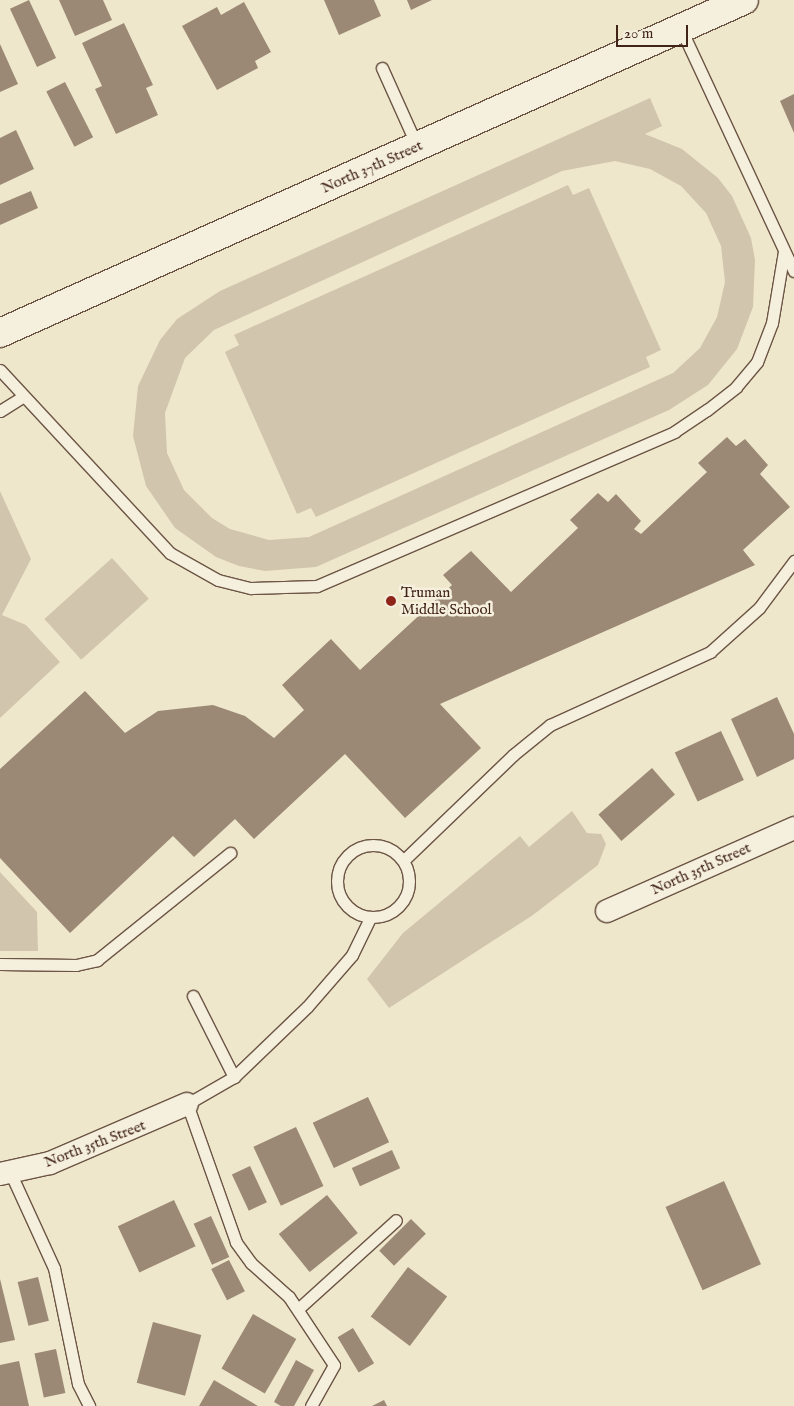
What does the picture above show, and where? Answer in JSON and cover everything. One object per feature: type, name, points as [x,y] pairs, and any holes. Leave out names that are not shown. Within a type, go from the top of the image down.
[{"type":"street","name":"North 37th Street","points":[[0,333],[744,0]]},
{"type":"street","name":"North 35th Street","points":[[607,911],[794,828]]},
{"type":"street","name":"North 35th Street","points":[[5,1173],[50,1163],[187,1104]]},
{"type":"lane","points":[[681,29],[794,271]]},
{"type":"lane","points":[[382,68],[417,146]]},
{"type":"lane","points":[[0,370],[170,553],[218,580],[251,588],[317,586],[674,432],[707,410],[736,388],[757,362],[772,323],[784,250]]},
{"type":"lane","points":[[0,411],[24,396]]},
{"type":"lane","points":[[405,859],[513,754],[550,725],[710,652],[759,608],[794,561]]},
{"type":"lane","points":[[366,844],[394,849],[405,859],[409,882],[405,899],[391,913],[369,920],[353,913],[339,898],[336,879],[345,858],[366,844]]},
{"type":"lane","points":[[0,964],[76,965],[97,960],[230,853]]},
{"type":"lane","points":[[311,1406],[334,1365],[298,1309],[236,1242],[187,1104],[234,1078],[346,962],[369,920]]},
{"type":"lane","points":[[192,996],[234,1078]]},
{"type":"lane","points":[[5,1173],[54,1268],[78,1384],[89,1406]]},
{"type":"lane","points":[[298,1309],[396,1220]]},
{"type":"shaded area","points":[[650,98],[662,126],[645,134],[682,149],[718,178],[732,196],[751,238],[755,260],[753,307],[737,349],[708,385],[669,410],[316,567],[265,571],[239,566],[216,557],[175,528],[146,486],[133,436],[138,386],[160,340],[177,319],[220,291]],"holes":[[[615,161],[650,169],[681,186],[706,213],[721,246],[725,282],[717,317],[700,348],[673,373],[309,537],[269,540],[230,529],[212,518],[184,490],[167,453],[165,413],[185,358],[214,330],[562,171]]]},
{"type":"shaded area","points":[[568,185],[573,195],[589,188],[661,350],[646,357],[650,367],[316,517],[311,508],[297,514],[225,352],[239,345],[234,335]]},
{"type":"shaded area","points":[[0,491],[31,559],[2,615],[26,625],[60,662],[0,718]]},
{"type":"shaded area","points":[[112,558],[149,599],[81,660],[44,619]]},
{"type":"shaded area","points":[[572,811],[587,833],[601,834],[606,844],[598,865],[533,915],[389,1008],[367,979],[403,933],[520,836],[529,847]]},
{"type":"shaded area","points":[[0,872],[37,912],[38,951],[0,951]]},
{"type":"building","points":[[29,0],[56,58],[37,67],[10,9]]},
{"type":"building","points":[[59,0],[103,0],[112,20],[75,36]]},
{"type":"building","points":[[324,0],[374,0],[381,16],[339,35]]},
{"type":"building","points":[[407,0],[432,0],[411,10]]},
{"type":"building","points":[[244,2],[271,52],[255,61],[258,68],[217,90],[182,26],[217,7],[221,15]]},
{"type":"building","points":[[124,23],[153,85],[146,88],[158,115],[116,134],[95,89],[102,86],[82,43]]},
{"type":"building","points":[[0,44],[18,84],[0,92]]},
{"type":"building","points":[[65,82],[93,137],[74,147],[46,92]]},
{"type":"building","points":[[794,94],[794,133],[780,101]]},
{"type":"building","points":[[16,130],[34,169],[0,185],[0,138]]},
{"type":"building","points":[[31,191],[38,208],[0,225],[0,204]]},
{"type":"building","points":[[727,437],[736,446],[745,439],[768,465],[760,474],[790,507],[743,550],[755,565],[440,704],[481,748],[405,818],[345,754],[254,839],[235,819],[194,857],[173,836],[70,933],[0,858],[0,769],[85,691],[125,733],[158,711],[213,705],[245,716],[274,738],[304,710],[282,685],[331,639],[360,670],[452,585],[443,575],[471,551],[511,592],[578,528],[570,520],[598,493],[608,502],[616,494],[641,521],[634,529],[641,534],[707,472],[698,463]]},
{"type":"building","points":[[777,697],[794,734],[794,759],[757,777],[731,719]]},
{"type":"building","points":[[721,731],[744,780],[698,801],[675,753]]},
{"type":"building","points":[[652,768],[675,794],[621,841],[598,815]]},
{"type":"building","points":[[368,1097],[389,1142],[334,1168],[313,1123]]},
{"type":"building","points":[[296,1127],[323,1186],[281,1206],[253,1147]]},
{"type":"building","points":[[392,1150],[400,1168],[360,1186],[352,1168]]},
{"type":"building","points":[[250,1166],[267,1202],[249,1211],[232,1174]]},
{"type":"building","points":[[724,1181],[761,1264],[703,1290],[666,1207]]},
{"type":"building","points":[[327,1195],[358,1233],[310,1272],[279,1234]]},
{"type":"building","points":[[174,1200],[196,1246],[139,1272],[118,1226]]},
{"type":"building","points":[[211,1216],[229,1257],[212,1265],[194,1224]]},
{"type":"building","points":[[411,1219],[426,1234],[394,1266],[379,1251]]},
{"type":"building","points":[[229,1260],[245,1291],[227,1300],[211,1269]]},
{"type":"building","points":[[408,1267],[447,1296],[410,1346],[371,1317]]},
{"type":"building","points":[[38,1277],[49,1321],[29,1326],[18,1282]]},
{"type":"building","points":[[0,1279],[15,1340],[0,1343]]},
{"type":"building","points":[[253,1314],[296,1339],[265,1394],[222,1369]]},
{"type":"building","points":[[153,1322],[201,1335],[185,1396],[137,1383]]},
{"type":"building","points":[[353,1328],[374,1363],[359,1372],[338,1337]]},
{"type":"building","points":[[56,1349],[65,1393],[44,1398],[34,1354]]},
{"type":"building","points":[[296,1360],[314,1370],[294,1406],[281,1406],[274,1402]]},
{"type":"building","points":[[19,1361],[29,1406],[0,1406],[0,1365]]},
{"type":"building","points":[[214,1380],[258,1406],[199,1406]]},
{"type":"building","points":[[384,1400],[387,1406],[372,1406]]},
{"type":"place","name":"Truman Middle School","points":[[391,601]]}]
